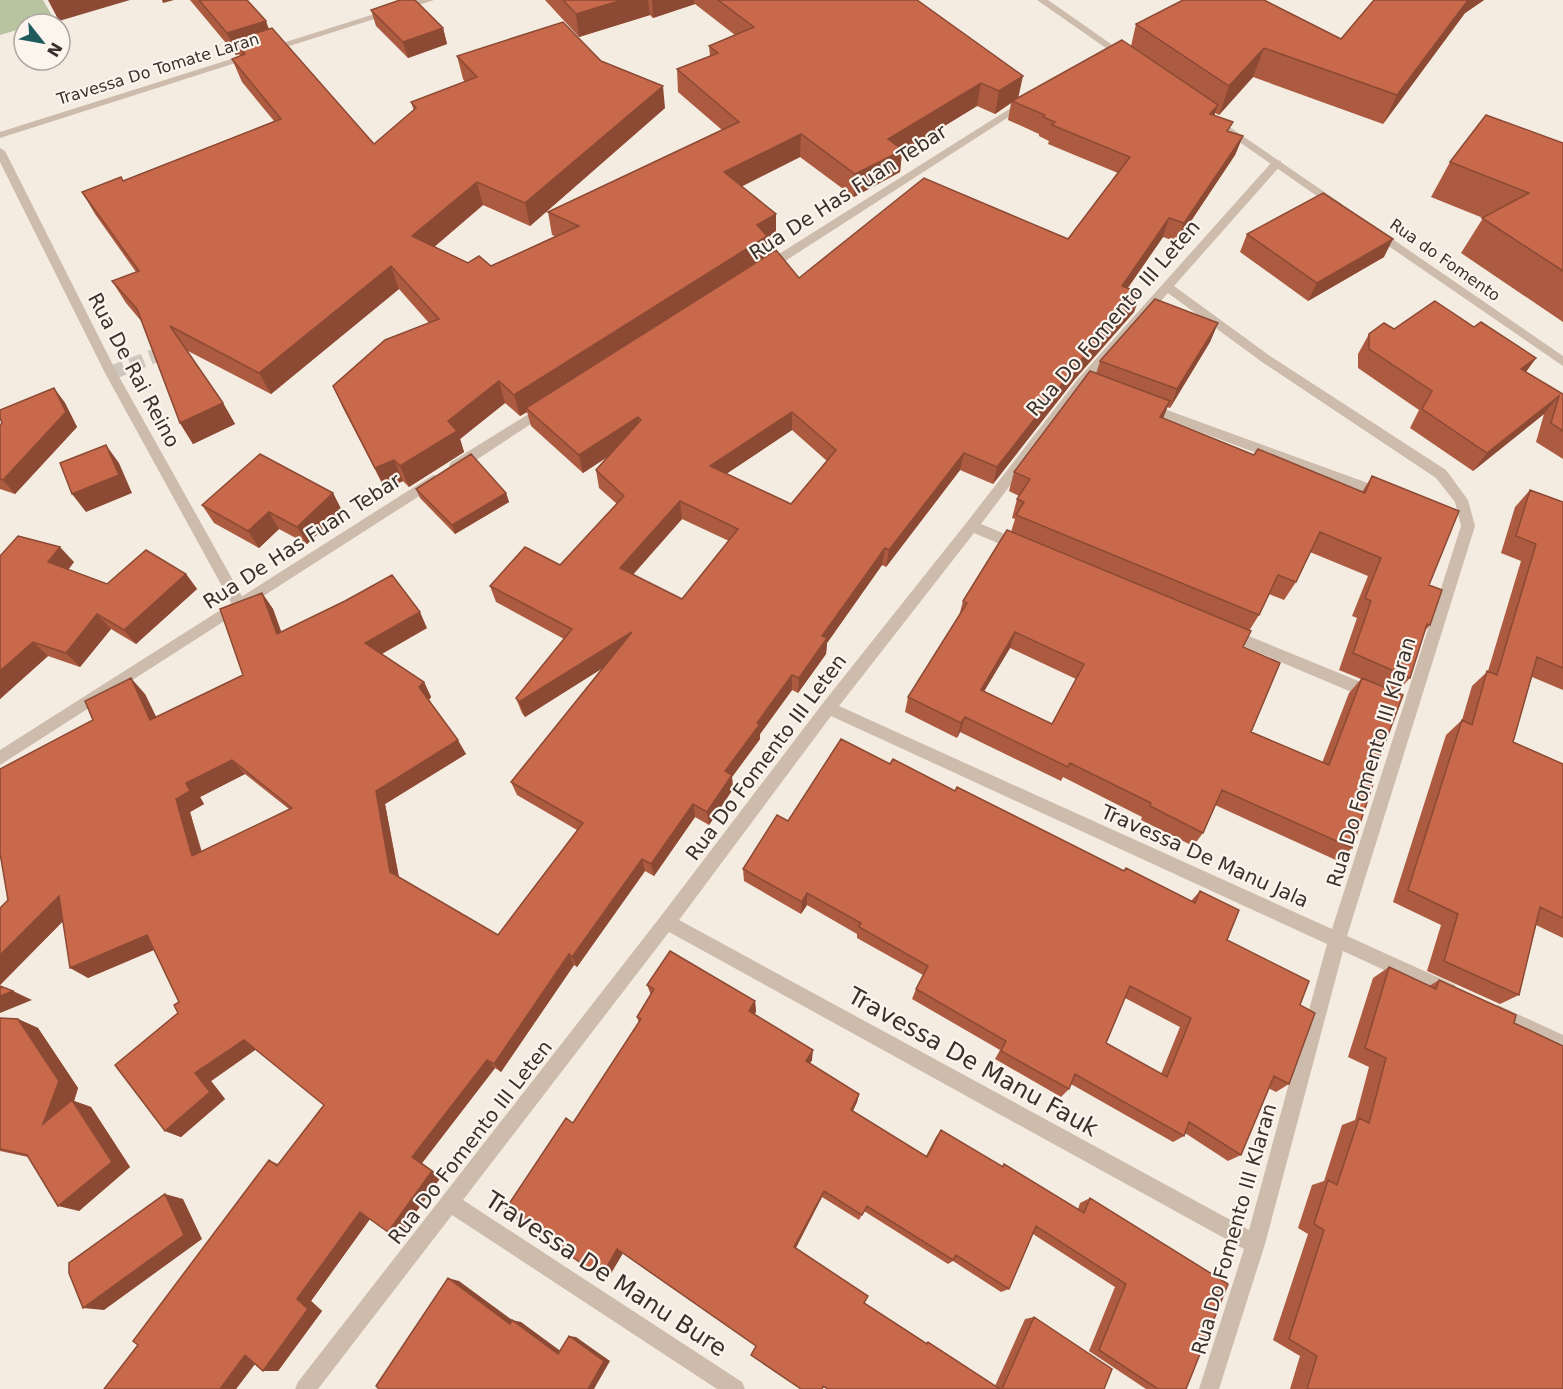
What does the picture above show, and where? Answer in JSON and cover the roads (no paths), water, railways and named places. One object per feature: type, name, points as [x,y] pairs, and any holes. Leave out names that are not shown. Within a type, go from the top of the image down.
[{"type":"street","name":"Travessa Do Tomate Laran","points":[[0,135],[429,0]]},
{"type":"street","points":[[1042,0],[1106,51],[1140,68]]},
{"type":"street","name":"Rua De Has Fuan Tebar","points":[[750,278],[1041,92]]},
{"type":"street","name":"Rua do Fomento","points":[[1208,116],[1563,362]]},
{"type":"street","name":"Rua De Rai Reino","points":[[0,151],[111,373],[239,604]]},
{"type":"street","name":"Rua Do Fomento III Leten","points":[[305,1389],[667,922],[828,708],[972,526],[1166,286],[1276,163]]},
{"type":"street","name":"Rua Do Fomento III Klaran","points":[[1166,286],[1266,359],[1441,474],[1461,500],[1462,524],[1398,705],[1255,1244],[1209,1389]]},
{"type":"street","name":"Rua De Has Fuan Tebar","points":[[0,758],[560,399]]},
{"type":"street","points":[[1136,403],[1390,498]]},
{"type":"street","points":[[972,526],[1038,554]]},
{"type":"street","points":[[1212,627],[1398,705]]},
{"type":"street","name":"Travessa De Manu Jala","points":[[828,708],[1466,999]]},
{"type":"street","name":"Travessa De Manu Fauk","points":[[667,922],[1255,1244]]},
{"type":"street","points":[[1488,1010],[1563,1044]]},
{"type":"street","name":"Travessa De Manu Bure","points":[[449,1202],[735,1389]]},
{"type":"tunnel","points":[[111,373],[172,349],[170,350]]}]
